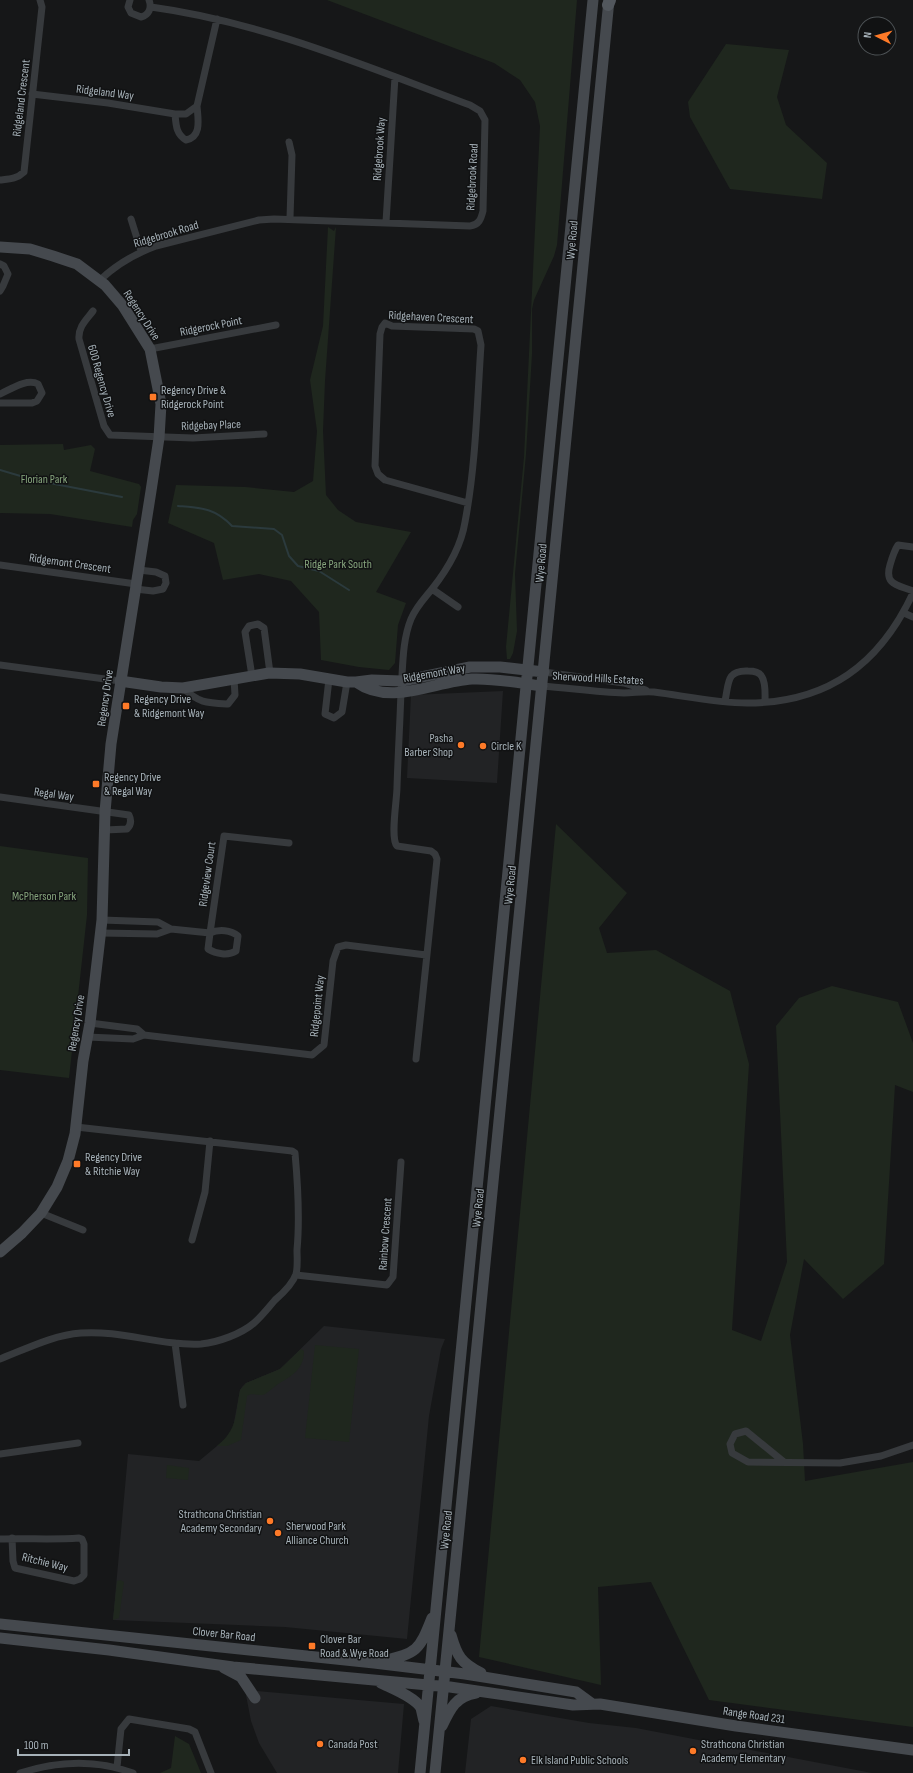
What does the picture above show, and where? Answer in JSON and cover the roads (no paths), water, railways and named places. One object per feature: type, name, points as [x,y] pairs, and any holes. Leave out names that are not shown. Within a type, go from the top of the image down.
[{"type":"main road","name":"Wye Road","points":[[420,1773],[489,1085],[526,684],[593,0]]},
{"type":"main road","name":"Wye Road","points":[[435,1773],[609,2]]},
{"type":"main road","name":"Regency Drive","points":[[0,247],[30,249],[53,256],[77,264],[100,280],[123,306],[150,349],[159,387],[161,404],[159,438],[111,744],[105,812],[101,933],[90,1023],[83,1061],[76,1127],[68,1161],[57,1187],[41,1213],[22,1233],[0,1252]]},
{"type":"main road","name":"Ridgemont Way","points":[[120,681],[161,687],[183,688],[270,672],[300,674],[352,682],[366,689],[376,691],[402,686],[470,667],[500,667],[544,672]]},
{"type":"main road","name":"Ridgemont Way","points":[[402,686],[419,690],[444,683],[473,679],[542,686]]},
{"type":"main road","points":[[374,1663],[405,1656],[414,1651],[424,1639],[437,1605]]},
{"type":"main road","name":"Clover Bar Road","points":[[0,1622],[12,1625],[445,1671]]},
{"type":"main road","points":[[449,1628],[455,1649],[461,1659],[469,1667],[490,1678]]},
{"type":"main road","points":[[0,1638],[109,1650],[218,1665],[444,1686]]},
{"type":"main road","points":[[218,1665],[241,1677],[255,1698]]},
{"type":"main road","name":"Range Road 231","points":[[445,1671],[576,1692],[591,1703]]},
{"type":"main road","points":[[373,1679],[403,1694],[417,1704],[421,1708],[425,1728]]},
{"type":"main road","name":"Range Road 231","points":[[444,1686],[573,1704],[591,1703],[913,1750]]},
{"type":"main road","points":[[438,1736],[453,1705],[466,1694],[483,1692]]},
{"type":"street","name":"Ridgeland Crescent","points":[[0,180],[20,176],[24,172],[42,7],[40,0]]},
{"type":"street","name":"Ridgebrook Road","points":[[100,280],[121,262],[141,252],[259,220],[290,218],[470,226],[479,222],[483,211],[486,120],[483,114],[470,105],[317,48],[256,28],[150,4],[148,14],[137,17],[131,14],[129,10],[128,7],[130,0]]},
{"type":"street","points":[[175,114],[177,129],[180,136],[186,140],[192,139],[198,128],[197,106],[217,18]]},
{"type":"street","name":"Ridgebrook Way","points":[[386,222],[395,77]]},
{"type":"street","name":"Ridgeland Way","points":[[32,94],[108,103],[175,114],[186,114],[197,106]]},
{"type":"street","points":[[290,142],[292,155],[290,218]]},
{"type":"street","points":[[131,219],[141,252]]},
{"type":"street","points":[[0,264],[7,269],[8,274],[2,289]]},
{"type":"street","points":[[0,279],[2,289]]},
{"type":"street","name":"600 Regency Drive","points":[[93,311],[78,332],[104,426],[110,435],[159,438]]},
{"type":"street","name":"Ridgehaven Crescent","points":[[402,686],[404,646],[408,628],[415,609],[447,569],[460,540],[468,503],[471,486],[481,345],[478,331],[474,329],[392,326],[385,323],[380,334],[375,466],[378,474],[385,480],[468,503]]},
{"type":"street","name":"Ridgerock Point","points":[[150,349],[276,325]]},
{"type":"street","points":[[0,394],[34,381],[38,384],[42,393],[37,401],[32,403],[0,403]]},
{"type":"street","name":"Ridgebay Place","points":[[159,438],[193,438],[264,434]]},
{"type":"street","name":"Sherwood Hills Estates","points":[[544,672],[624,684],[652,692],[746,703],[785,700],[806,695],[846,677],[877,651],[904,613],[913,592],[894,584],[888,578],[888,572],[894,551],[898,545],[913,547]]},
{"type":"street","name":"Ridgemont Crescent","points":[[0,565],[136,587]]},
{"type":"street","points":[[136,587],[154,591],[163,589],[166,583],[165,576],[156,572],[139,570]]},
{"type":"street","points":[[432,589],[458,607]]},
{"type":"street","points":[[904,613],[913,617]]},
{"type":"street","points":[[252,676],[246,632],[249,626],[258,624],[264,628],[270,672]]},
{"type":"street","points":[[0,665],[120,681]]},
{"type":"street","points":[[725,701],[729,679],[733,674],[738,671],[754,671],[764,678],[765,702]]},
{"type":"street","points":[[183,688],[194,698],[202,701],[228,704],[235,695],[234,679]]},
{"type":"street","points":[[329,679],[325,714],[334,718],[342,712],[352,682]]},
{"type":"street","points":[[402,686],[397,747],[397,794],[393,837],[397,846],[431,851],[435,854],[437,859],[416,1059]]},
{"type":"street","name":"Sherwood Hills Estates","points":[[542,686],[624,693],[652,692]]},
{"type":"street","name":"Regal Way","points":[[0,797],[105,812]]},
{"type":"street","points":[[105,812],[127,814],[132,819],[130,826],[127,829],[105,830]]},
{"type":"street","name":"Ridgeview Court","points":[[102,920],[158,922],[171,929],[210,933],[216,930],[234,933],[238,936],[236,951],[231,954],[214,952],[208,949],[210,933],[224,836],[289,843]]},
{"type":"street","name":"Ridgeview Court","points":[[101,933],[157,934],[171,929]]},
{"type":"street","name":"Ridgepoint Way","points":[[88,1036],[133,1039],[144,1035],[312,1055],[324,1045],[333,961],[338,947],[346,945],[426,955]]},
{"type":"street","name":"Ridgepoint Way","points":[[90,1023],[137,1029],[144,1035]]},
{"type":"street","points":[[0,1359],[67,1334],[81,1332],[175,1343],[202,1344],[224,1338],[239,1332],[254,1323],[282,1294],[296,1274],[300,1231],[295,1153],[288,1150],[76,1127]]},
{"type":"street","points":[[192,1240],[205,1192],[210,1141]]},
{"type":"street","name":"Rainbow Crescent","points":[[296,1274],[387,1285],[393,1277],[401,1162]]},
{"type":"street","points":[[41,1213],[83,1230]]},
{"type":"street","points":[[175,1343],[183,1405]]},
{"type":"street","points":[[784,1462],[746,1431],[735,1434],[730,1444],[732,1453],[748,1462],[840,1463],[881,1456],[913,1445]]},
{"type":"street","points":[[0,1454],[78,1443]]},
{"type":"street","name":"Ritchie Way","points":[[0,1539],[12,1538],[53,1540],[79,1538],[82,1539],[84,1544],[84,1575],[80,1579],[74,1581],[15,1568],[12,1561],[12,1538]]},
{"type":"street","points":[[117,1767],[121,1729],[129,1719],[189,1729],[194,1732],[211,1773]]},
{"type":"street","points":[[20,1773],[59,1763],[75,1762],[117,1767],[133,1773]]},
{"type":"waterway","points":[[0,470],[34,480],[122,497]]},
{"type":"waterway","points":[[178,506],[201,508],[214,512],[232,526],[274,529],[282,535],[289,556],[298,566],[319,571],[349,590]]},
{"type":"place","name":"Regency Drive & Ridgerock Point","points":[[153,397]]},
{"type":"place","name":"Regency Drive & Ridgemont Way","points":[[126,706]]},
{"type":"place","name":"Pasha Barber Shop","points":[[461,745]]},
{"type":"place","name":"Circle K","points":[[483,746]]},
{"type":"place","name":"Regency Drive & Regal Way","points":[[96,784]]},
{"type":"place","name":"Regency Drive & Ritchie Way","points":[[77,1164]]},
{"type":"place","name":"Strathcona Christian Academy Secondary","points":[[270,1521]]},
{"type":"place","name":"Sherwood Park Alliance Church","points":[[278,1533]]},
{"type":"place","name":"Clover Bar Road & Wye Road","points":[[312,1646]]},
{"type":"place","name":"Canada Post","points":[[320,1744]]},
{"type":"place","name":"Strathcona Christian Academy Elementary","points":[[693,1751]]},
{"type":"place","name":"Elk Island Public Schools","points":[[523,1760]]},
{"type":"park label","name":"Florian Park","points":[[44,479]]},
{"type":"park label","name":"Ridge Park South","points":[[338,564]]},
{"type":"park label","name":"McPherson Park","points":[[44,896]]}]
